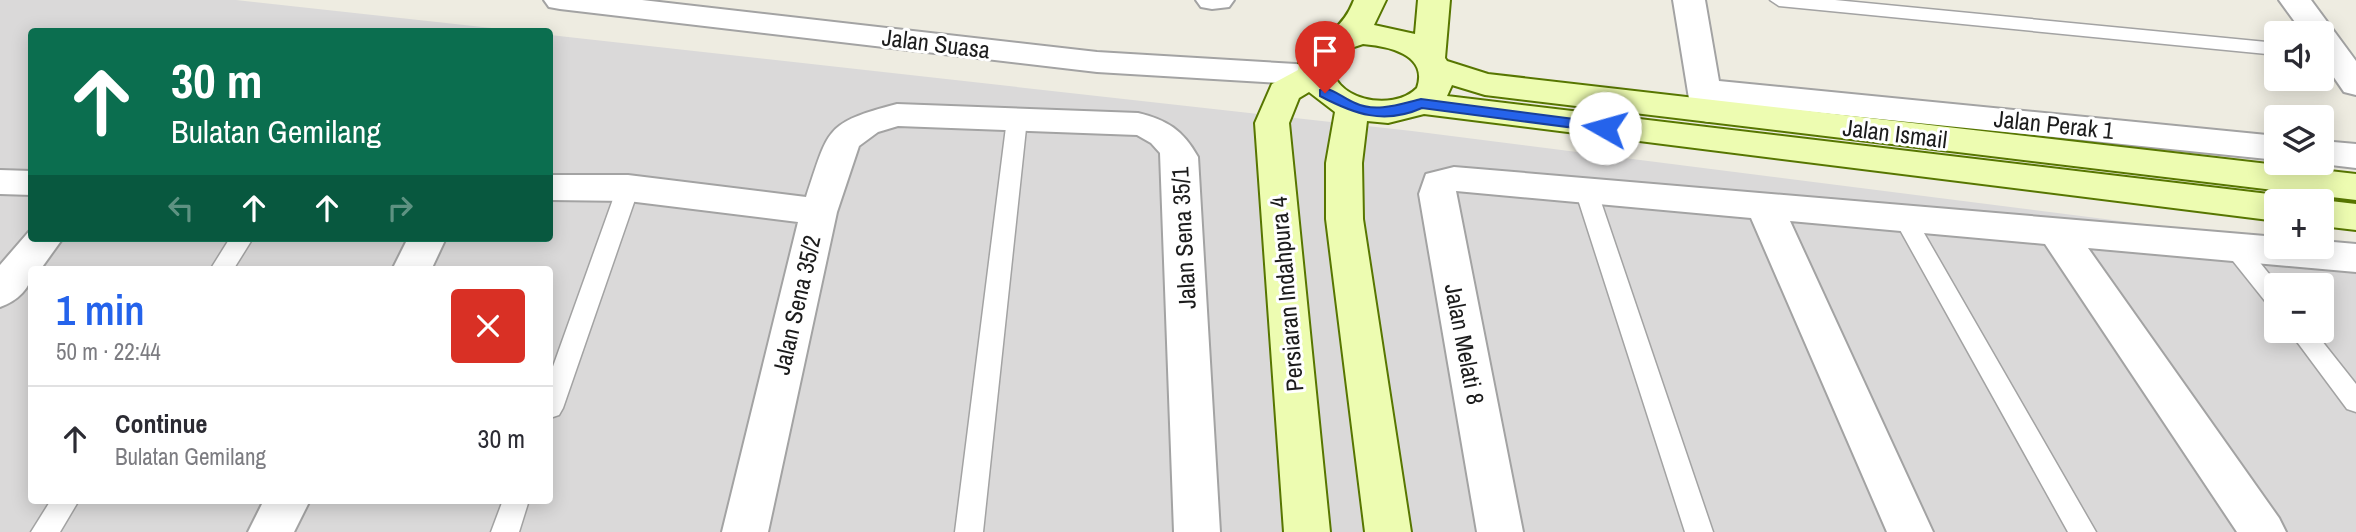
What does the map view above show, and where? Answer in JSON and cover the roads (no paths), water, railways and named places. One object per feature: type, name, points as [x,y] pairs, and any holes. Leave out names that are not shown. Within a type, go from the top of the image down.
[{"type":"main road","points":[[1370,0],[1360,22],[1344,37],[1320,52],[1313,63],[1313,75],[1325,93],[1353,108],[1389,112],[1421,103],[1432,93],[1437,82],[1433,63],[1434,0]]},
{"type":"main road","points":[[1344,37],[1379,35],[1408,42],[1433,63]]},
{"type":"main road","name":"Jalan Ismail","points":[[1433,63],[1485,84],[1707,101],[2356,187]]},
{"type":"main road","name":"Persiaran Indahpura 4","points":[[1307,532],[1272,123],[1284,93],[1313,75]]},
{"type":"main road","name":"Jalan Ismail","points":[[1421,103],[1522,118],[2264,206]]},
{"type":"main road","points":[[1353,108],[1347,129],[1344,222],[1388,532]]},
{"type":"main road","points":[[2334,214],[2356,217]]},
{"type":"street","name":"Jalan Suasa","points":[[560,0],[1097,62],[1313,75]]},
{"type":"street","points":[[1212,0],[1218,0]]},
{"type":"street","points":[[1689,0],[1707,101]]},
{"type":"street","points":[[2295,0],[2311,21]]},
{"type":"street","points":[[2334,51],[2356,84]]},
{"type":"street","name":"Jalan Perak 1","points":[[1707,101],[2264,147]]},
{"type":"street","name":"Jalan Sena 35/1","points":[[897,116],[1138,124],[1151,127],[1174,144],[1180,157],[1197,532]]},
{"type":"street","name":"Jalan Sena 35/2","points":[[745,532],[818,212],[842,140],[866,124],[897,116]]},
{"type":"street","points":[[2334,154],[2356,156]]},
{"type":"street","name":"Jalan Melati 8","points":[[1500,532],[1437,194],[1439,183],[1454,179],[1586,190]]},
{"type":"street","points":[[0,182],[28,183]]},
{"type":"street","points":[[553,187],[628,188],[818,212]]},
{"type":"street","points":[[1586,190],[2237,250],[2356,258]]},
{"type":"street","points":[[1764,205],[1910,532]]},
{"type":"street","points":[[2058,233],[2263,532]]},
{"type":"street","points":[[0,292],[41,242]]},
{"type":"street","points":[[413,266],[425,242]]},
{"type":"street","points":[[271,532],[286,504]]},
{"type":"lane","points":[[1779,0],[2264,47]]},
{"type":"lane","points":[[969,532],[1017,119]]},
{"type":"lane","points":[[553,400],[628,188]]},
{"type":"lane","points":[[1586,190],[1699,532]]},
{"type":"lane","points":[[1905,219],[2082,532]]},
{"type":"lane","points":[[224,266],[239,242]]},
{"type":"lane","points":[[2237,250],[2264,284]]},
{"type":"lane","points":[[2310,343],[2356,402]]},
{"type":"lane","points":[[45,532],[63,504]]},
{"type":"lane","points":[[505,532],[515,504]]}]
